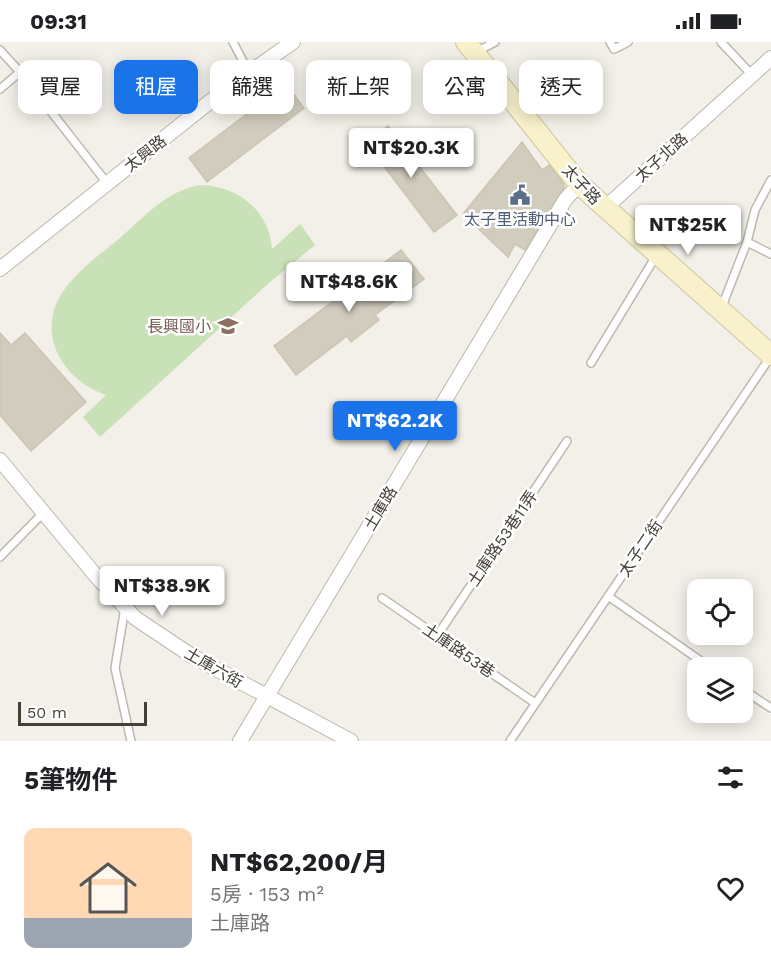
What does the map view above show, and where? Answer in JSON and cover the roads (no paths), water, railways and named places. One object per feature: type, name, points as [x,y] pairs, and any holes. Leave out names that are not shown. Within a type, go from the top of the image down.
[{"type":"street","name":"太興路","points":[[268,60],[294,42]]},
{"type":"street","name":"太子路","points":[[470,47],[579,184],[771,355]]},
{"type":"street","name":"太子北路","points":[[605,208],[771,58]]},
{"type":"street","name":"太興路","points":[[0,268],[210,103]]},
{"type":"street","name":"土庫路","points":[[240,741],[565,200],[579,184]]},
{"type":"street","name":"土庫六街","points":[[0,460],[135,618],[192,656],[351,741]]},
{"type":"lane","points":[[233,42],[242,60]]},
{"type":"lane","points":[[470,47],[495,42]]},
{"type":"lane","points":[[610,42],[614,49],[628,42]]},
{"type":"lane","points":[[722,42],[752,75]]},
{"type":"lane","points":[[0,50],[18,70]]},
{"type":"lane","points":[[0,89],[18,74]]},
{"type":"lane","points":[[53,114],[107,183]]},
{"type":"lane","points":[[720,310],[747,242],[755,210],[771,180]]},
{"type":"lane","points":[[747,242],[771,254]]},
{"type":"lane","points":[[591,363],[657,254]]},
{"type":"lane","name":"太子二街","points":[[510,741],[771,355]]},
{"type":"lane","name":"土庫路53巷11弄","points":[[437,636],[567,441]]},
{"type":"lane","points":[[0,557],[44,512]]},
{"type":"lane","points":[[608,596],[695,657]]},
{"type":"lane","name":"土庫路53巷","points":[[382,598],[535,703]]},
{"type":"lane","points":[[125,607],[115,668],[131,741]]},
{"type":"lane","points":[[753,696],[771,708]]},
{"type":"place","name":"太子里活動中心","points":[[520,195]]},
{"type":"place","name":"長興國小","points":[[228,326]]}]
